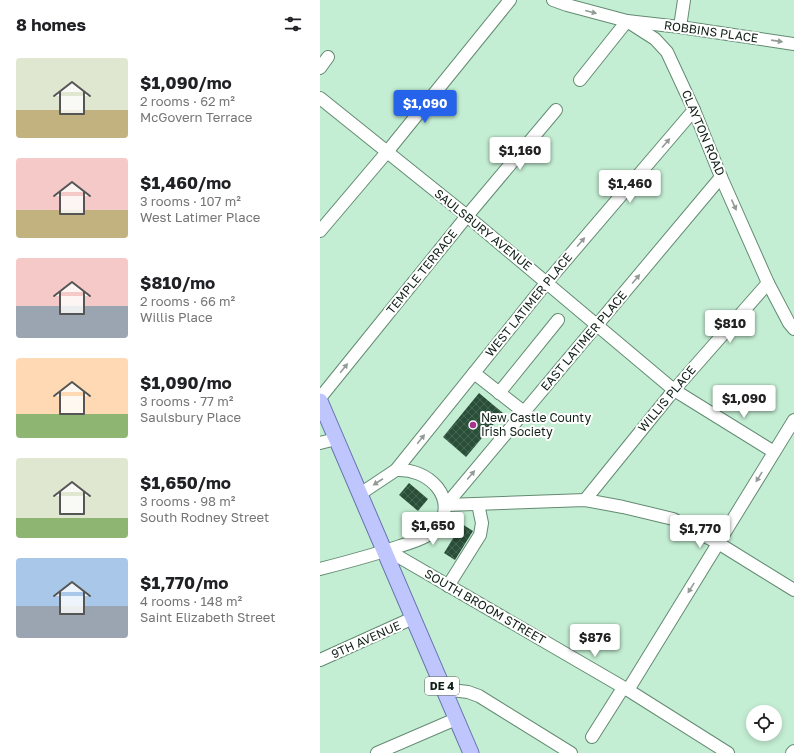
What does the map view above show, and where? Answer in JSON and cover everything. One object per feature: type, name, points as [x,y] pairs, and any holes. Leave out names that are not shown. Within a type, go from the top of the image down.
[{"type":"main road","name":"DE 4","points":[[320,400],[470,753]]},
{"type":"street","points":[[320,231],[387,152],[510,0]]},
{"type":"street","name":"CLAYTON ROAD","points":[[553,0],[627,21],[655,39],[667,52],[694,110],[721,177],[768,283],[789,323],[794,329]]},
{"type":"street","points":[[680,27],[684,0]]},
{"type":"street","points":[[580,80],[627,21]]},
{"type":"street","name":"ROBBINS PLACE","points":[[627,21],[680,27],[794,44]]},
{"type":"street","points":[[320,68],[328,57]]},
{"type":"street","name":"SAULSBURY AVENUE","points":[[320,98],[547,282],[674,390],[774,452]]},
{"type":"street","name":"TEMPLE TERRACE","points":[[320,400],[466,216],[556,110]]},
{"type":"street","name":"WEST LATIMER PLACE","points":[[360,494],[396,470],[547,282],[694,110]]},
{"type":"street","name":"EAST LATIMER PLACE","points":[[446,505],[721,177]]},
{"type":"street","name":"WILLIS PLACE","points":[[585,500],[674,390],[768,283]]},
{"type":"street","points":[[499,393],[558,320]]},
{"type":"street","points":[[474,373],[524,412]]},
{"type":"street","points":[[592,737],[626,689],[794,420]]},
{"type":"street","points":[[320,443],[336,439]]},
{"type":"street","points":[[320,569],[384,552],[420,539],[430,534],[441,522],[446,505],[440,492],[430,481],[412,471],[396,470]]},
{"type":"street","points":[[446,505],[585,500],[673,519],[718,543],[794,590]]},
{"type":"street","points":[[448,586],[480,535],[482,523],[478,504]]},
{"type":"street","name":"SOUTH BROOM STREET","points":[[384,552],[394,554],[626,689],[728,753]]},
{"type":"street","name":"9TH AVENUE","points":[[320,660],[413,618]]},
{"type":"street","points":[[443,689],[468,692],[479,696],[571,753]]},
{"type":"street","points":[[377,753],[456,719]]},
{"type":"building","name":"New Castle County Irish Society","points":[[479,393],[503,413],[466,457],[443,437]]},
{"type":"building","points":[[409,483],[428,499],[418,511],[399,495]]},
{"type":"building","points":[[462,524],[473,531],[455,560],[444,553]]},
{"type":"place","name":"New Castle County Irish Society","points":[[473,425]]}]
